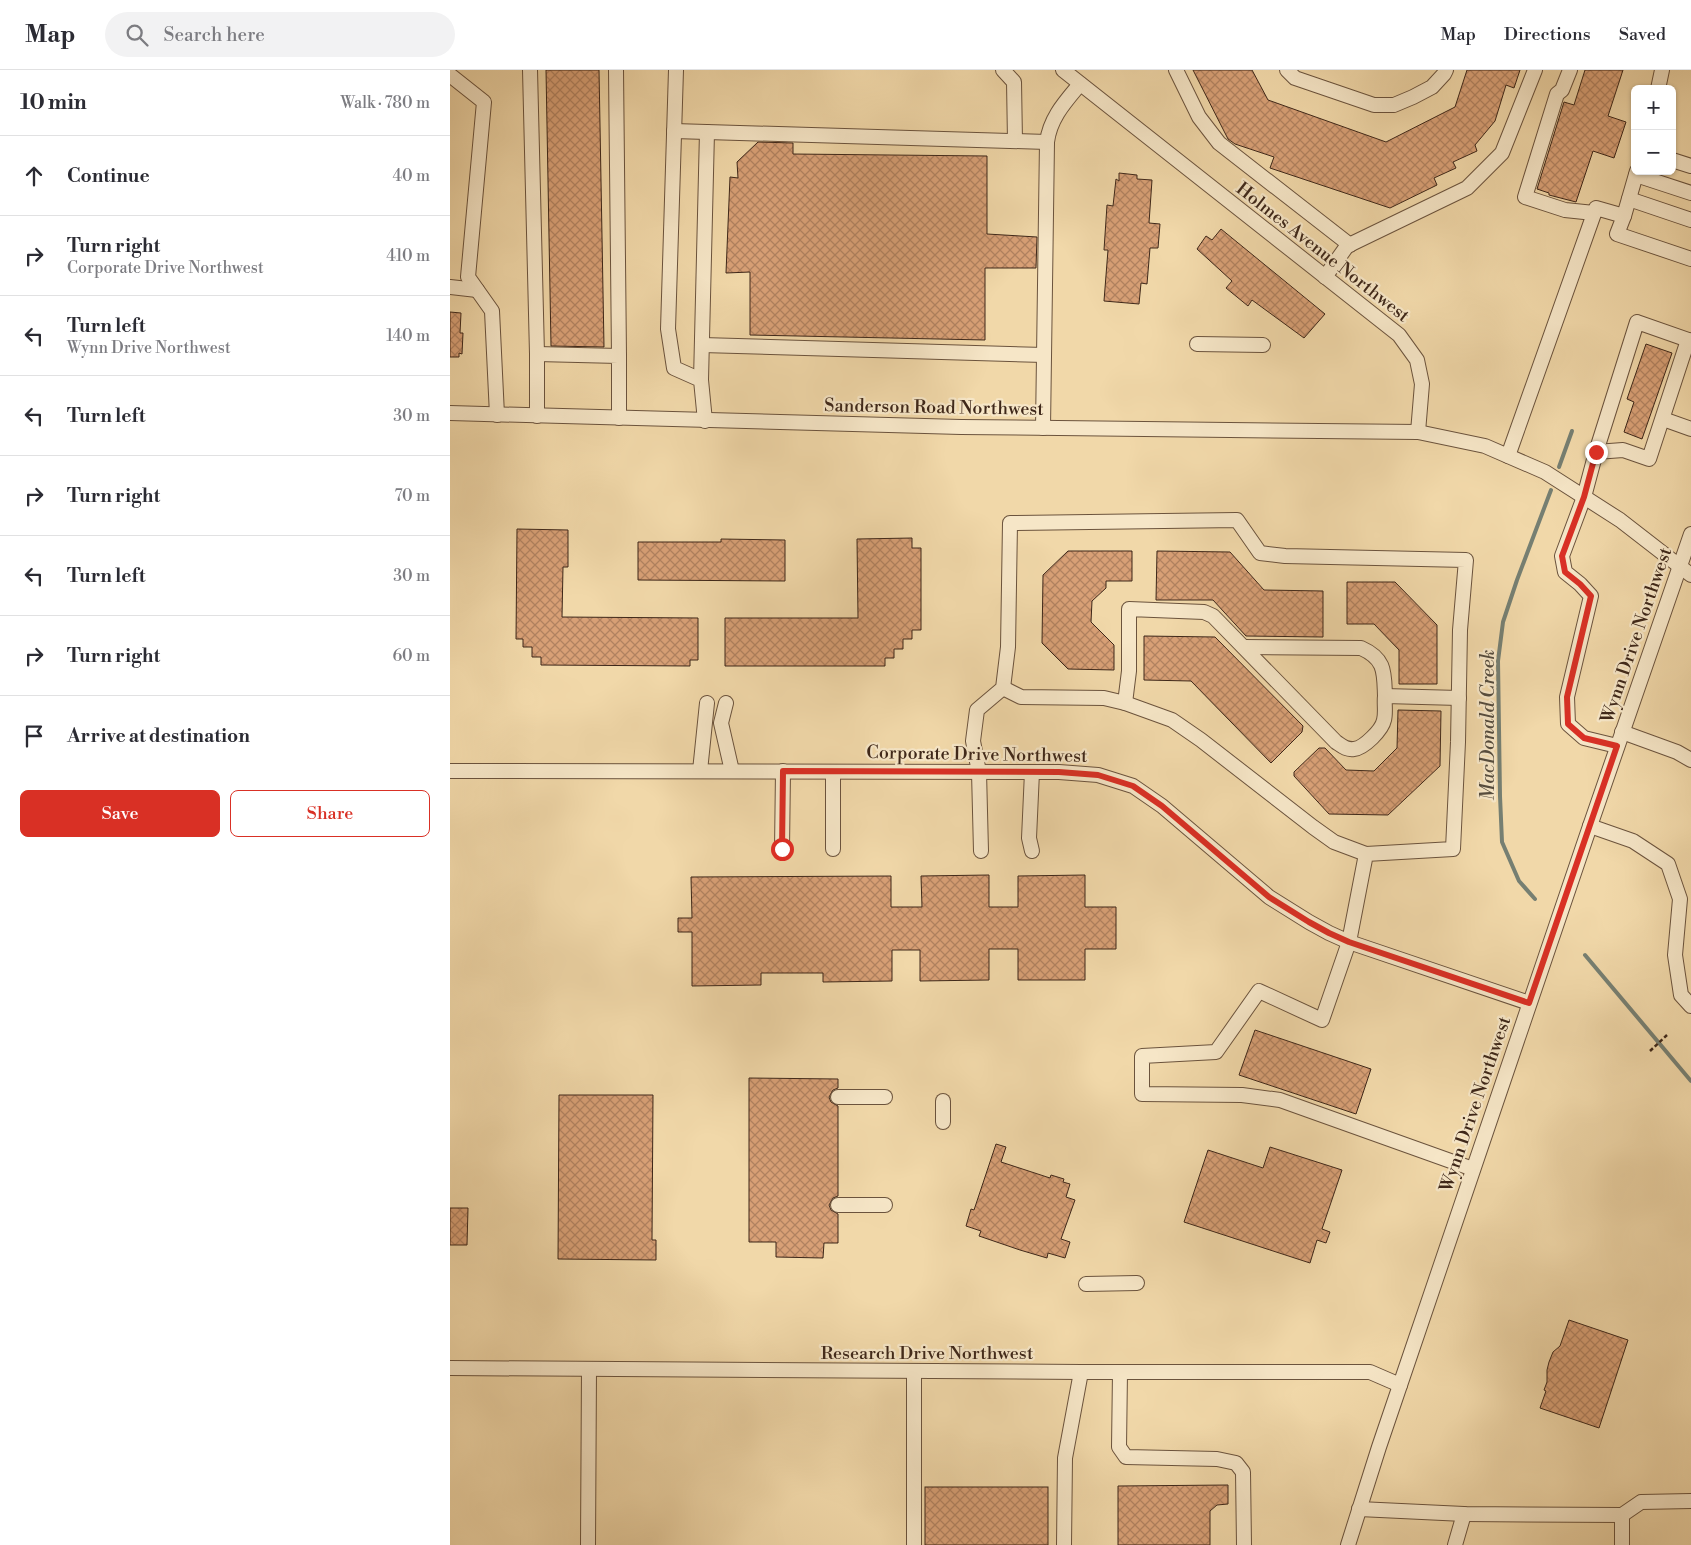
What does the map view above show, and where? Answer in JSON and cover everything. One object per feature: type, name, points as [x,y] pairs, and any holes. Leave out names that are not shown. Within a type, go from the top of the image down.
[{"type":"street","points":[[530,70],[537,416]]},
{"type":"street","points":[[616,70],[619,418]]},
{"type":"street","points":[[676,70],[668,329],[674,368],[701,380]]},
{"type":"street","points":[[1003,70],[1014,82],[1015,142]]},
{"type":"street","name":"Holmes Avenue Northwest","points":[[1063,70],[1399,334],[1417,360],[1422,384],[1418,432]]},
{"type":"street","points":[[1176,70],[1199,117],[1219,143],[1350,245]]},
{"type":"street","points":[[1287,70],[1295,78],[1374,106],[1394,105],[1413,97],[1432,87],[1446,70]]},
{"type":"street","points":[[1325,277],[1347,246],[1467,188],[1502,153],[1535,70]]},
{"type":"street","points":[[1570,70],[1562,90],[1557,94],[1525,197],[1565,210],[1594,213]]},
{"type":"street","points":[[1659,85],[1662,70]]},
{"type":"street","points":[[450,75],[484,102],[468,277],[492,311],[497,415]]},
{"type":"street","points":[[1043,428],[1048,129],[1057,113],[1080,84]]},
{"type":"street","points":[[674,131],[1047,142]]},
{"type":"street","points":[[705,420],[701,380],[707,132]]},
{"type":"street","points":[[1676,160],[1690,162]]},
{"type":"street","points":[[1635,175],[1617,234],[1691,259]]},
{"type":"street","points":[[1642,175],[1691,193]]},
{"type":"street","points":[[1629,199],[1691,220]]},
{"type":"street","points":[[1508,456],[1596,208],[1624,216]]},
{"type":"street","points":[[450,287],[477,290]]},
{"type":"street","points":[[1596,452],[1623,450],[1648,459],[1689,340],[1637,322],[1596,452],[1584,497],[1562,556],[1565,572],[1591,596],[1567,697],[1568,724],[1584,738],[1617,746]]},
{"type":"street","points":[[1197,344],[1263,345]]},
{"type":"street","points":[[702,346],[1044,355]]},
{"type":"street","points":[[537,354],[619,356]]},
{"type":"street","name":"Sanderson Road Northwest","points":[[450,413],[1043,428],[1418,432]]},
{"type":"street","points":[[1663,419],[1691,429]]},
{"type":"street","points":[[1418,432],[1485,446],[1545,472],[1620,520],[1691,575]]},
{"type":"street","points":[[981,852],[979,772],[973,741],[977,710],[1003,688],[1008,647],[1010,523],[1237,520],[1260,553],[1285,556],[1466,560],[1460,630],[1453,849],[1366,854],[1334,842],[1313,828],[1202,740],[1172,720],[1104,698],[1021,697],[1003,688]]},
{"type":"street","name":"Wynn Drive Northwest","points":[[1348,1545],[1529,1003],[1691,534]]},
{"type":"street","points":[[1124,703],[1129,671],[1129,609],[1204,612],[1213,616],[1336,742],[1345,748],[1354,750],[1363,746],[1376,733],[1384,721],[1384,672],[1381,664],[1370,652],[1361,648],[1244,647]]},
{"type":"street","points":[[1385,696],[1459,698]]},
{"type":"street","points":[[700,771],[707,703]]},
{"type":"street","points":[[726,703],[721,723],[732,771]]},
{"type":"street","points":[[1622,732],[1677,752],[1691,760]]},
{"type":"street","name":"Corporate Drive Northwest","points":[[450,771],[1082,772],[1098,775],[1133,786],[1162,806],[1269,897],[1309,922],[1349,942],[1529,1003]]},
{"type":"street","points":[[782,849],[783,771]]},
{"type":"street","points":[[833,772],[833,849]]},
{"type":"street","points":[[1032,772],[1029,838],[1032,851]]},
{"type":"street","points":[[1590,826],[1633,841],[1668,864],[1680,900],[1675,955],[1681,995],[1691,1006]]},
{"type":"street","points":[[1366,854],[1349,942],[1322,1020],[1258,991],[1216,1052],[1142,1056],[1142,1094],[1242,1095],[1280,1100],[1473,1169]]},
{"type":"street","points":[[838,1097],[885,1097]]},
{"type":"street","points":[[944,1101],[944,1122]]},
{"type":"street","points":[[838,1204],[885,1205]]},
{"type":"street","points":[[1086,1284],[1137,1283]]},
{"type":"street","name":"Research Drive Northwest","points":[[450,1368],[914,1372],[1370,1372],[1400,1385]]},
{"type":"street","points":[[588,1545],[589,1369]]},
{"type":"street","points":[[914,1372],[914,1545]]},
{"type":"street","points":[[1064,1545],[1065,1458],[1082,1372]]},
{"type":"street","points":[[1120,1372],[1119,1447],[1126,1457],[1217,1459],[1236,1463],[1243,1472],[1244,1545]]},
{"type":"street","points":[[1359,1509],[1464,1514],[1622,1515],[1641,1502],[1691,1501]]},
{"type":"street","points":[[1455,1545],[1464,1514]]},
{"type":"street","points":[[1622,1515],[1622,1545]]},
{"type":"path","points":[[1650,1051],[1667,1035]]},
{"type":"building","points":[[546,70],[599,70],[604,347],[551,346]]},
{"type":"building","points":[[1193,70],[1252,70],[1268,100],[1386,142],[1455,107],[1467,70],[1520,70],[1514,88],[1506,85],[1495,121],[1475,145],[1477,151],[1453,162],[1456,168],[1434,178],[1437,185],[1390,208],[1270,168],[1274,157],[1235,144],[1228,139]]},
{"type":"building","points":[[1585,70],[1623,70],[1608,116],[1626,122],[1614,158],[1593,151],[1576,202],[1549,195],[1549,193],[1537,189],[1564,102],[1574,105]]},
{"type":"building","points":[[758,142],[793,143],[793,154],[987,156],[987,234],[1037,237],[1036,268],[985,268],[985,340],[750,335],[750,272],[726,273],[730,177],[738,178],[737,162]]},
{"type":"building","points":[[1119,173],[1137,175],[1137,179],[1152,180],[1149,223],[1160,224],[1158,248],[1150,248],[1147,284],[1141,283],[1139,304],[1104,301],[1108,250],[1104,250],[1107,205],[1113,206],[1116,179],[1119,181]]},
{"type":"building","points":[[1221,229],[1325,314],[1304,338],[1252,300],[1248,306],[1226,288],[1232,281],[1197,249],[1206,236],[1212,240]]},
{"type":"building","points":[[450,312],[461,313],[460,333],[463,333],[462,354],[459,353],[459,357],[450,357]]},
{"type":"building","points":[[1646,344],[1672,353],[1642,439],[1624,432],[1634,402],[1627,399]]},
{"type":"building","points":[[517,529],[568,530],[568,567],[563,567],[562,617],[698,618],[698,660],[690,660],[690,666],[541,665],[541,657],[532,657],[532,647],[523,647],[523,639],[516,639]]},
{"type":"building","points":[[912,538],[912,548],[921,548],[921,630],[912,630],[912,639],[903,639],[903,649],[894,649],[894,658],[885,658],[885,666],[725,666],[725,618],[858,618],[857,539]]},
{"type":"building","points":[[721,539],[785,540],[785,581],[638,580],[638,542],[721,542]]},
{"type":"building","points":[[1068,551],[1132,551],[1132,581],[1106,581],[1106,588],[1092,601],[1091,622],[1114,645],[1114,670],[1068,669],[1042,643],[1043,575]]},
{"type":"building","points":[[1157,551],[1230,552],[1264,590],[1323,591],[1323,637],[1246,636],[1213,600],[1156,600]]},
{"type":"building","points":[[1347,582],[1395,582],[1437,625],[1437,684],[1399,684],[1399,650],[1374,624],[1347,624]]},
{"type":"building","points":[[1144,636],[1215,637],[1303,726],[1302,732],[1271,763],[1191,681],[1144,680]]},
{"type":"building","points":[[1398,710],[1441,711],[1440,766],[1388,815],[1329,814],[1294,776],[1294,772],[1319,748],[1325,748],[1346,770],[1374,771],[1397,748]]},
{"type":"building","points":[[989,875],[989,907],[1018,907],[1018,876],[1085,875],[1085,907],[1116,907],[1116,949],[1085,949],[1085,980],[1018,980],[1018,949],[989,949],[989,980],[920,981],[920,950],[892,950],[892,981],[823,982],[823,973],[761,973],[761,985],[692,986],[692,932],[678,932],[678,918],[692,918],[691,877],[891,876],[891,907],[922,907],[921,876]]},
{"type":"building","points":[[1255,1030],[1371,1069],[1356,1114],[1239,1075]]},
{"type":"building","points":[[749,1078],[838,1079],[838,1088],[833,1090],[829,1097],[831,1102],[838,1106],[838,1196],[833,1198],[829,1205],[831,1210],[838,1214],[838,1243],[824,1243],[823,1258],[776,1257],[776,1242],[749,1242]]},
{"type":"building","points":[[559,1095],[653,1095],[652,1240],[656,1240],[656,1260],[558,1259]]},
{"type":"building","points":[[996,1144],[1006,1147],[1001,1162],[1050,1178],[1051,1175],[1064,1179],[1063,1182],[1070,1184],[1066,1197],[1075,1200],[1061,1239],[1070,1242],[1065,1258],[1048,1253],[1047,1258],[1020,1250],[979,1236],[981,1231],[966,1226],[971,1209],[974,1210]]},
{"type":"building","points":[[1270,1147],[1342,1170],[1322,1229],[1330,1232],[1326,1243],[1317,1240],[1310,1263],[1184,1222],[1208,1150],[1263,1168]]},
{"type":"building","points":[[450,1208],[468,1208],[467,1245],[450,1245]]},
{"type":"building","points":[[1569,1320],[1628,1340],[1599,1428],[1540,1408],[1546,1391],[1544,1390],[1547,1382],[1549,1362],[1553,1352],[1560,1346]]},
{"type":"building","points":[[1228,1485],[1228,1504],[1217,1505],[1210,1511],[1210,1545],[1118,1545],[1118,1486]]},
{"type":"building","points":[[925,1487],[1048,1487],[1048,1545],[925,1545]]},
{"type":"waterway","name":"MacDonald Creek","points":[[1559,467],[1572,431]]},
{"type":"waterway","name":"MacDonald Creek","points":[[1535,899],[1519,881],[1502,842],[1498,661],[1503,622],[1551,490]]},
{"type":"waterway","name":"MacDonald Creek","points":[[1585,955],[1691,1081]]},
{"type":"route","points":[[782,849],[783,771],[1082,772],[1098,775],[1133,786],[1162,806],[1269,897],[1329,933],[1349,942],[1529,1003],[1617,746],[1584,738],[1568,724],[1567,697],[1591,596],[1565,572],[1562,556],[1584,497],[1596,452]]}]
